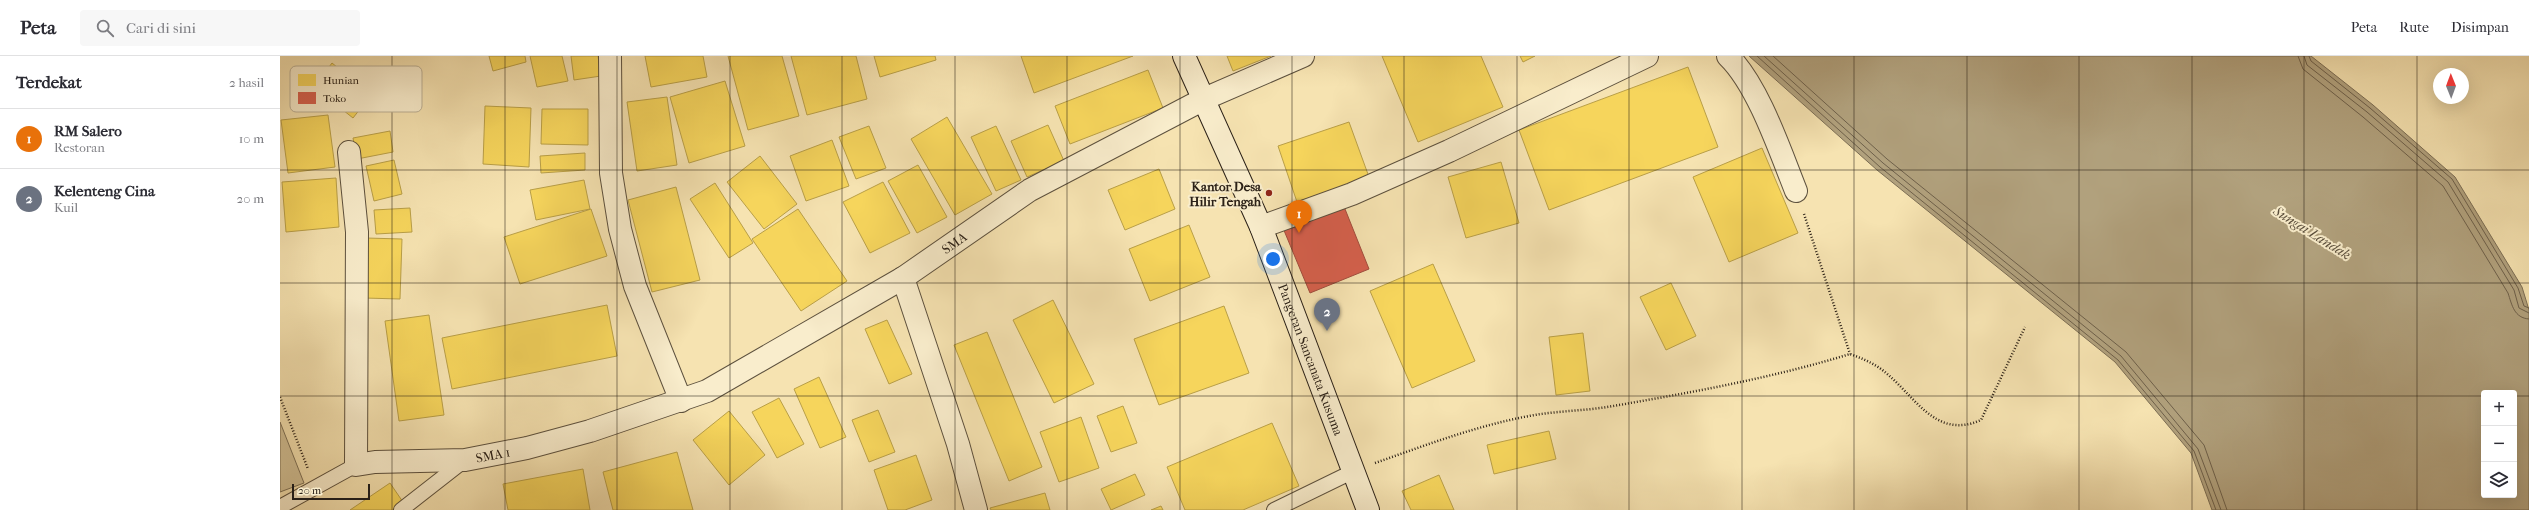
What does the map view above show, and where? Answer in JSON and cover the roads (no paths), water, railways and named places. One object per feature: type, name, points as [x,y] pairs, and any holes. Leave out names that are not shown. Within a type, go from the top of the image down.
[{"type":"street","points":[[610,56],[611,172],[620,229],[635,286],[681,401]]},
{"type":"street","name":"Pangeran Sancanata Kusuma","points":[[1184,56],[1261,227],[1368,510]]},
{"type":"street","name":"SMA","points":[[707,391],[903,278],[1030,190],[1204,99],[1303,56]]},
{"type":"street","points":[[1261,227],[1352,194],[1448,151],[1647,56]]},
{"type":"street","points":[[1728,56],[1745,78],[1768,122],[1796,191]]},
{"type":"street","points":[[349,152],[356,232],[356,465]]},
{"type":"street","points":[[903,278],[958,444],[976,510]]},
{"type":"street","name":"SMA 1","points":[[356,465],[375,462],[465,460],[590,431],[707,391]]},
{"type":"lane","points":[[401,510],[465,460]]},
{"type":"lane","name":"SMA 1","points":[[280,507],[356,465]]},
{"type":"lane","points":[[1274,510],[1354,471]]},
{"type":"water","name":"Sungai Landak","points":[[1749,56],[2311,56],[2373,105],[2455,177],[2522,287],[2529,310],[2529,510],[2212,510],[2191,453],[2115,362],[1877,170]]},
{"type":"place","name":"Kantor Desa Hilir Tengah","points":[[1269,193]]},
{"type":"place","name":"RM Salero","points":[[1299,233]]},
{"type":"place","name":"Kelenteng Cina","points":[[1327,331]]}]
